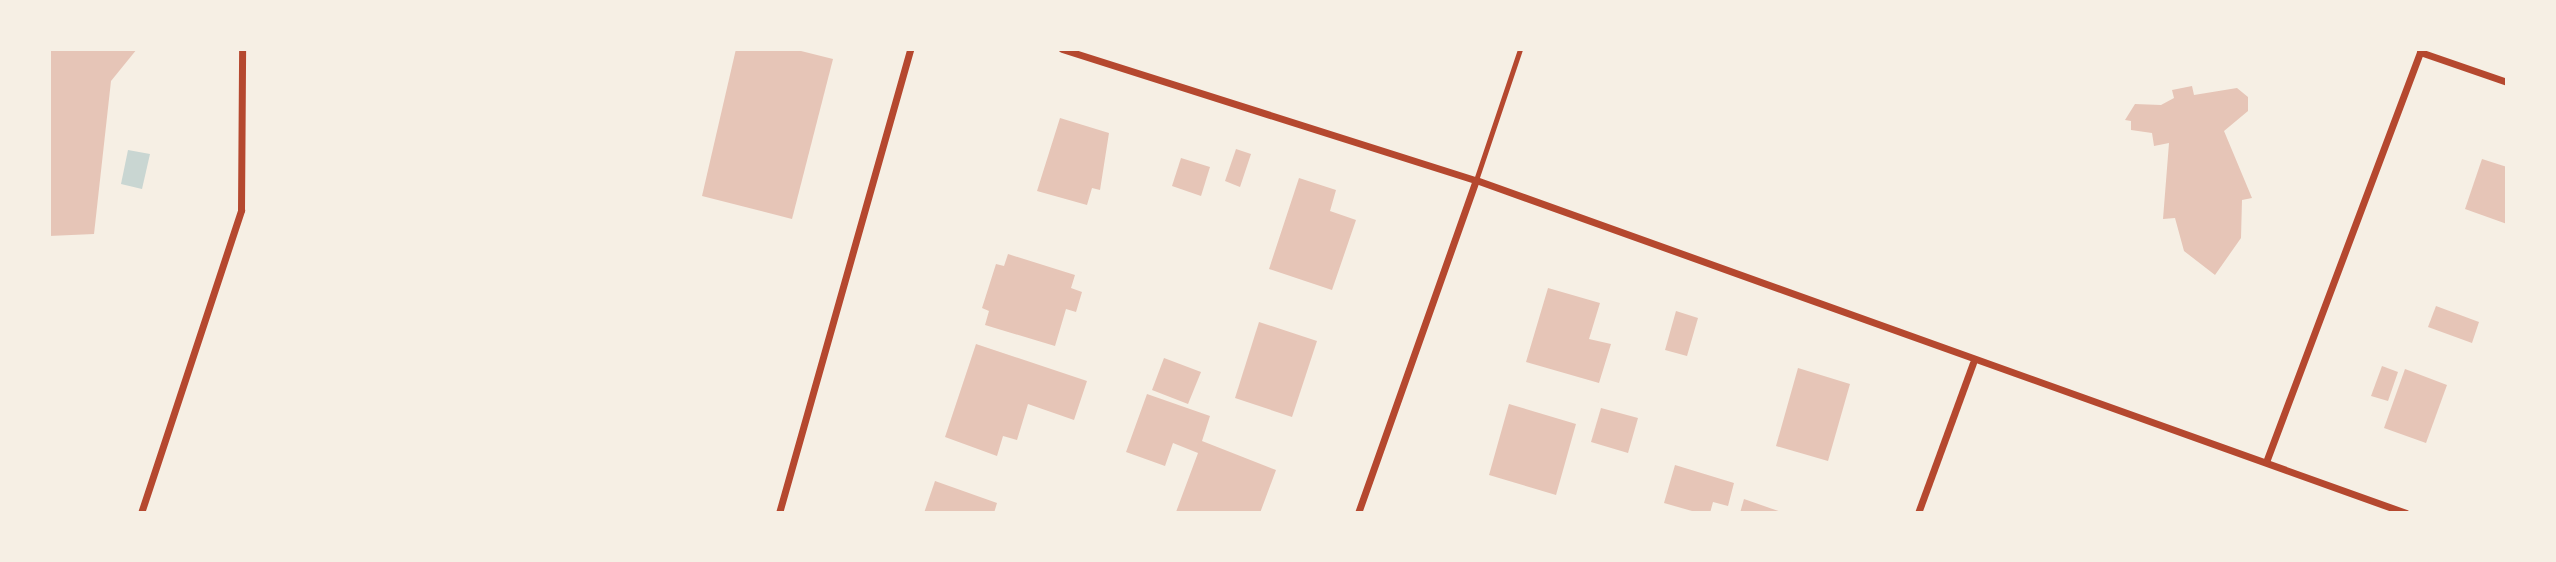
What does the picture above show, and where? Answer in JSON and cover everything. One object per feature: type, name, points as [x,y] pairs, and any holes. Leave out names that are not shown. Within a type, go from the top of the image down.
[{"type":"street","points":[[141,513],[241,210],[243,49]]},
{"type":"street","points":[[779,513],[910,49]]},
{"type":"street","points":[[1062,49],[1476,180],[1973,363],[2266,462],[2406,513]]},
{"type":"street","points":[[2266,462],[2421,50],[2507,82]]},
{"type":"street","points":[[1358,513],[1476,180]]},
{"type":"street","points":[[1918,513],[1973,363]]},
{"type":"lane","points":[[1476,180],[1520,49]]},
{"type":"shaded area","points":[[128,150],[150,154],[142,189],[121,184]]},
{"type":"building","points":[[49,49],[137,49],[111,81],[94,234],[49,236]]},
{"type":"building","points":[[736,49],[793,49],[833,59],[792,219],[702,196]]},
{"type":"building","points":[[2192,86],[2194,95],[2237,88],[2248,97],[2248,111],[2224,131],[2252,198],[2242,200],[2241,238],[2215,275],[2184,251],[2175,218],[2163,219],[2169,143],[2154,146],[2152,133],[2131,130],[2131,121],[2125,120],[2135,104],[2161,105],[2174,98],[2172,90]]},
{"type":"building","points":[[1060,118],[1109,133],[1100,190],[1092,188],[1087,205],[1037,191]]},
{"type":"building","points":[[1236,149],[1251,154],[1240,187],[1225,181]]},
{"type":"building","points":[[1181,158],[1210,167],[1201,196],[1172,186]]},
{"type":"building","points":[[2482,159],[2507,167],[2507,224],[2465,209]]},
{"type":"building","points":[[1299,178],[1336,190],[1330,211],[1356,220],[1332,290],[1269,269]]},
{"type":"building","points":[[1008,254],[1075,275],[1071,288],[1082,292],[1076,312],[1066,309],[1055,346],[985,325],[989,311],[982,308],[996,264],[1004,266]]},
{"type":"building","points":[[1548,288],[1600,303],[1589,339],[1611,344],[1599,383],[1526,362]]},
{"type":"building","points":[[2436,306],[2479,322],[2472,343],[2428,327]]},
{"type":"building","points":[[1676,311],[1698,318],[1687,356],[1665,350]]},
{"type":"building","points":[[1259,322],[1317,341],[1292,417],[1235,398]]},
{"type":"building","points":[[976,344],[1087,381],[1074,420],[1028,404],[1017,440],[1003,436],[997,456],[945,437]]},
{"type":"building","points":[[1164,358],[1201,372],[1188,404],[1152,390]]},
{"type":"building","points":[[2382,366],[2398,372],[2388,401],[2371,396]]},
{"type":"building","points":[[1798,368],[1850,384],[1828,461],[1776,446]]},
{"type":"building","points":[[2405,369],[2447,385],[2426,443],[2384,428]]},
{"type":"building","points":[[1147,394],[1210,416],[1202,441],[1276,470],[1260,513],[1176,512],[1198,453],[1173,443],[1165,466],[1126,452]]},
{"type":"building","points":[[1509,404],[1576,424],[1556,495],[1489,475]]},
{"type":"building","points":[[1601,408],[1638,418],[1628,453],[1591,442]]},
{"type":"building","points":[[1675,465],[1734,483],[1728,506],[1713,502],[1710,513],[1699,513],[1664,503]]},
{"type":"building","points":[[935,481],[997,503],[994,513],[924,513]]},
{"type":"building","points":[[1744,499],[1784,513],[1740,513]]}]
